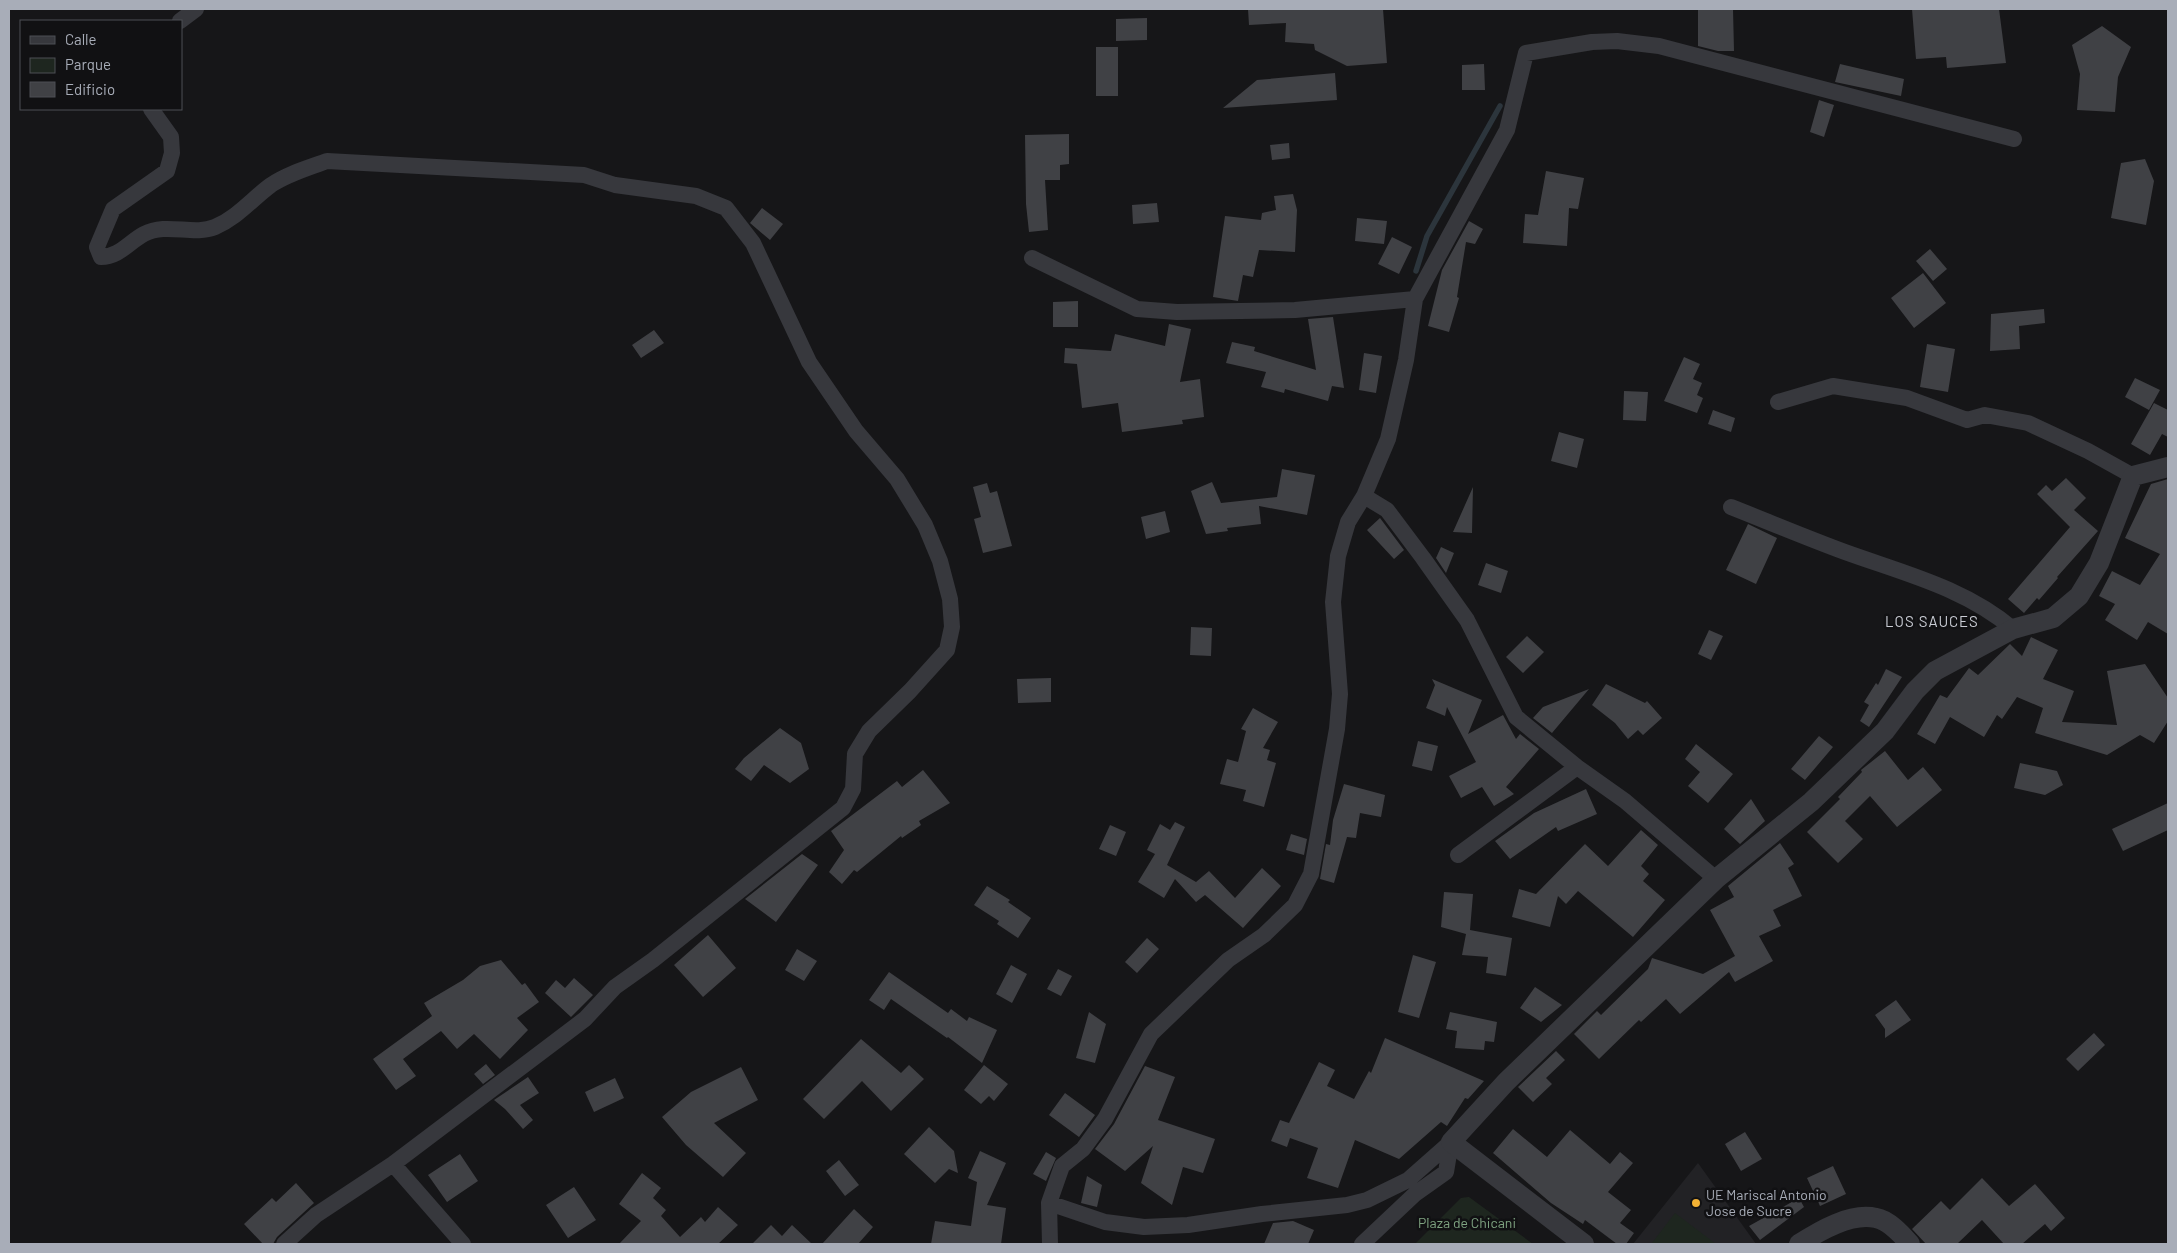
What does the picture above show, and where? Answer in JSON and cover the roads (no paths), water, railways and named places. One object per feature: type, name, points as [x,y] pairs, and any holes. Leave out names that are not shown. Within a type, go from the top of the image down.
[{"type":"street","points":[[181,20],[196,9]]},
{"type":"street","points":[[1050,1244],[1049,1203],[1062,1166],[1084,1149],[1105,1119],[1151,1034],[1228,960],[1264,935],[1295,906],[1311,874],[1337,729],[1340,694],[1333,602],[1338,556],[1348,522],[1364,496],[1388,439],[1406,360],[1415,298],[1508,130],[1526,53],[1592,42],[1659,46],[2014,139]]},
{"type":"street","points":[[152,110],[171,137],[172,153],[167,171],[113,209],[97,247],[101,257],[108,257],[125,248],[144,234],[159,230],[175,228],[200,231],[216,227],[244,210],[270,185],[296,172],[327,162],[584,175],[615,185],[696,196],[726,208],[753,243],[809,362],[856,431],[897,479],[925,525],[940,561],[950,599],[952,627],[947,650],[910,691],[869,731],[855,754],[853,789],[843,808],[653,960],[615,987],[585,1019],[393,1164],[316,1215],[284,1244]]},
{"type":"street","points":[[1032,258],[1137,309],[1177,312],[1295,310],[1415,298]]},
{"type":"street","points":[[1778,402],[1833,386],[1907,398],[1967,420],[1985,415],[2028,423],[2088,451],[2133,476],[2168,467]]},
{"type":"street","points":[[1049,1203],[1105,1222],[1144,1227],[1188,1225],[1262,1214],[1347,1205],[1367,1200],[1408,1180],[1451,1142],[1506,1082],[1716,880],[1818,795],[1885,731],[1915,691],[1935,671],[2013,629],[2053,618],[2079,596],[2099,563],[2133,476]]},
{"type":"street","points":[[1364,496],[1387,510],[1466,620],[1516,717],[1577,767],[1625,801],[1716,880]]},
{"type":"street","points":[[1732,506],[1842,551],[1965,596],[1994,613],[2013,629]]},
{"type":"street","points":[[1458,855],[1577,767]]},
{"type":"street","points":[[1362,1244],[1414,1194],[1446,1172],[1451,1142]]},
{"type":"street","points":[[1451,1142],[1584,1244]]},
{"type":"street","points":[[393,1164],[463,1244]]},
{"type":"street","points":[[1799,1244],[1839,1223],[1857,1218],[1877,1218],[1898,1231],[1910,1244]]},
{"type":"waterway","points":[[1416,271],[1427,236],[1500,106]]},
{"type":"place","name":"UE Mariscal Antonio Jose de Sucre","points":[[1696,1203]]},
{"type":"district","name":"LOS SAUCES","points":[[1932,622]]},
{"type":"park label","name":"Plaza de Chicani","points":[[1467,1223]]}]
